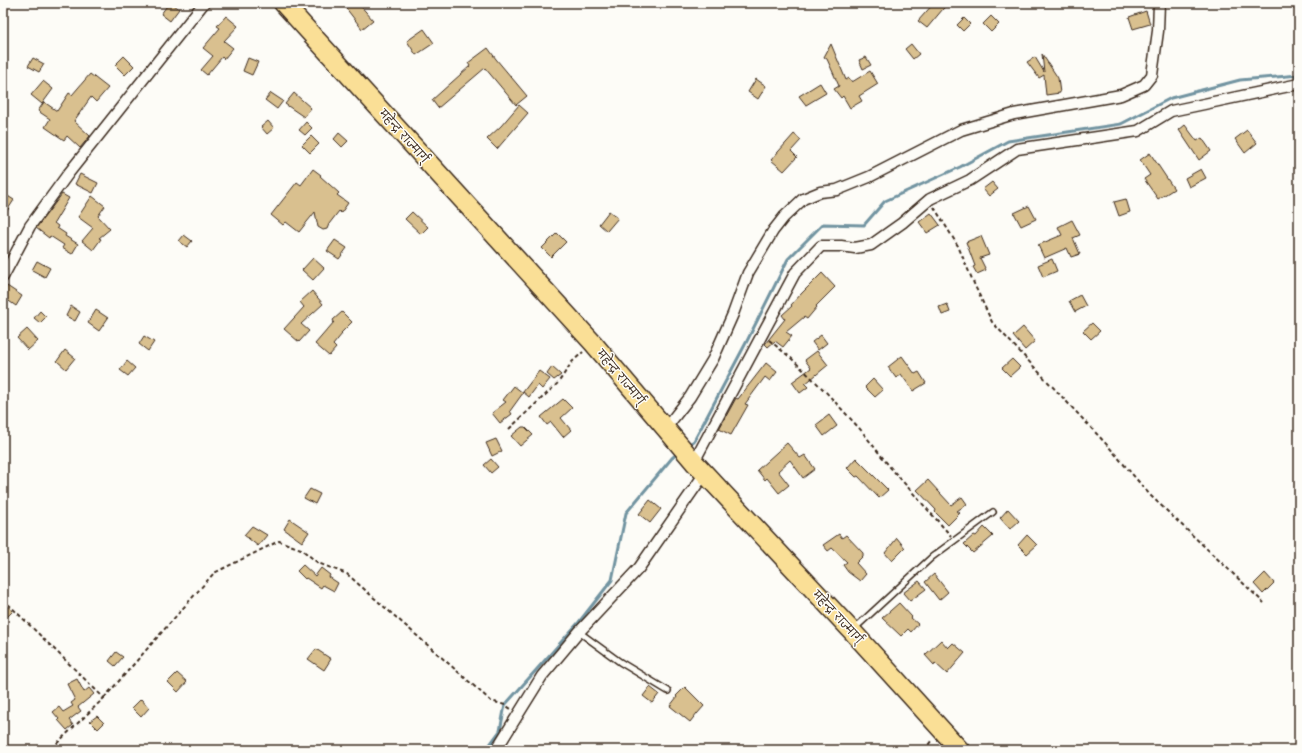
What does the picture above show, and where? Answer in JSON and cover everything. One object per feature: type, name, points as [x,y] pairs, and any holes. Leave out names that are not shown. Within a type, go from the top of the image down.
[{"type":"highway","name":"महेन्द्र राज्मार्ग्","points":[[283,3],[592,343],[696,464],[852,631],[960,750]]},
{"type":"street","points":[[3,277],[30,226],[68,174],[204,3]]},
{"type":"street","points":[[668,432],[713,359],[733,314],[748,273],[773,231],[784,217],[803,199],[820,192],[837,190],[869,177],[961,130],[1014,114],[1121,94],[1144,85],[1152,75],[1158,31],[1159,3]]},
{"type":"street","points":[[496,750],[542,676],[579,632],[639,568],[696,464],[761,335],[795,273],[821,246],[855,248],[871,245],[902,223],[930,199],[970,180],[1017,149],[1138,132],[1171,111],[1299,84]]},
{"type":"lane","points":[[852,631],[932,557],[993,512]]},
{"type":"lane","points":[[579,632],[620,662],[668,691]]},
{"type":"path","points":[[930,199],[958,246],[992,322],[1109,447],[1150,495],[1264,603]]},
{"type":"path","points":[[761,335],[791,358],[824,390],[860,429],[890,467],[955,541]]},
{"type":"path","points":[[509,429],[558,383],[572,362],[592,343]]},
{"type":"path","points":[[50,750],[104,698],[214,573],[279,541],[301,549],[318,563],[347,574],[491,701],[505,705],[518,714]]},
{"type":"path","points":[[3,598],[104,698]]},
{"type":"building","points":[[169,3],[172,3],[179,9],[170,21],[161,14]]},
{"type":"building","points":[[342,3],[358,3],[373,20],[362,29]]},
{"type":"building","points":[[934,3],[948,3],[927,28],[918,21]]},
{"type":"building","points":[[1146,11],[1150,24],[1133,29],[1129,17]]},
{"type":"building","points":[[226,16],[238,26],[224,41],[233,48],[224,59],[222,57],[207,75],[201,70],[213,56],[203,48],[220,28],[217,26]]},
{"type":"building","points":[[991,16],[999,24],[991,32],[983,24]]},
{"type":"building","points":[[964,18],[970,24],[963,31],[957,25]]},
{"type":"building","points":[[424,29],[434,43],[416,55],[407,41]]},
{"type":"building","points":[[831,44],[846,80],[849,78],[852,82],[870,71],[878,84],[859,96],[862,101],[850,108],[843,96],[841,98],[834,89],[839,86],[827,59],[824,57]]},
{"type":"building","points":[[911,44],[919,54],[913,59],[905,49]]},
{"type":"building","points":[[488,48],[527,96],[516,105],[485,68],[438,108],[432,100],[470,66],[468,63]]},
{"type":"building","points":[[1042,54],[1058,78],[1060,93],[1046,95],[1044,75],[1039,78],[1027,62],[1035,57],[1044,72]]},
{"type":"building","points":[[124,56],[134,66],[125,75],[115,65]]},
{"type":"building","points":[[866,57],[871,65],[863,69],[859,60]]},
{"type":"building","points":[[33,58],[44,64],[39,72],[28,66]]},
{"type":"building","points":[[248,58],[258,62],[252,75],[243,71]]},
{"type":"building","points":[[90,74],[108,88],[96,102],[91,97],[74,121],[90,136],[80,148],[67,136],[64,140],[45,127],[50,119],[38,111],[44,102],[57,111],[69,93],[72,95]]},
{"type":"building","points":[[756,79],[766,86],[758,99],[748,92]]},
{"type":"building","points":[[43,81],[53,89],[42,104],[31,95]]},
{"type":"building","points":[[820,83],[826,93],[806,105],[799,96]]},
{"type":"building","points":[[271,93],[283,101],[277,109],[265,100]]},
{"type":"building","points":[[294,93],[311,108],[304,117],[285,104]]},
{"type":"building","points":[[519,105],[528,113],[497,149],[487,139],[501,126]]},
{"type":"building","points":[[268,121],[274,128],[267,134],[261,127]]},
{"type":"building","points":[[306,122],[312,128],[305,135],[299,130]]},
{"type":"building","points":[[1185,125],[1197,141],[1202,138],[1211,151],[1199,160],[1179,130]]},
{"type":"building","points":[[1247,130],[1257,143],[1245,153],[1235,139]]},
{"type":"building","points":[[339,133],[348,141],[342,147],[334,139]]},
{"type":"building","points":[[794,134],[801,140],[791,151],[797,157],[784,171],[771,160]]},
{"type":"building","points":[[311,136],[319,144],[310,153],[302,145]]},
{"type":"building","points":[[1150,153],[1174,189],[1158,199],[1144,179],[1150,175],[1140,160]]},
{"type":"building","points":[[313,169],[339,193],[337,195],[348,203],[341,213],[339,211],[327,229],[323,230],[318,227],[315,212],[299,232],[286,222],[283,225],[271,215],[297,182],[301,185]]},
{"type":"building","points":[[1201,169],[1206,178],[1189,187],[1185,178]]},
{"type":"building","points":[[80,174],[98,183],[93,193],[75,184]]},
{"type":"building","points":[[992,182],[998,189],[989,196],[983,189]]},
{"type":"building","points":[[3,193],[14,200],[3,217]]},
{"type":"building","points":[[62,194],[69,198],[54,223],[58,226],[57,228],[66,234],[65,236],[78,244],[72,254],[62,248],[64,245],[50,236],[49,238],[36,228]]},
{"type":"building","points":[[92,196],[105,206],[98,216],[110,229],[99,238],[101,239],[93,250],[82,241],[93,228],[78,217]]},
{"type":"building","points":[[1126,199],[1130,212],[1119,216],[1114,202]]},
{"type":"building","points":[[1029,206],[1036,219],[1021,226],[1014,213]]},
{"type":"building","points":[[609,211],[618,218],[607,231],[599,224]]},
{"type":"building","points":[[412,212],[428,227],[421,234],[405,219]]},
{"type":"building","points":[[931,213],[940,225],[927,233],[919,222]]},
{"type":"building","points":[[1072,220],[1080,235],[1073,238],[1080,254],[1071,257],[1067,248],[1044,258],[1038,245],[1062,235],[1058,227]]},
{"type":"building","points":[[557,233],[566,242],[551,257],[542,248]]},
{"type":"building","points":[[184,235],[192,241],[187,247],[179,241]]},
{"type":"building","points":[[981,236],[989,255],[980,258],[986,270],[977,274],[973,267],[975,266],[966,242]]},
{"type":"building","points":[[335,240],[347,248],[339,259],[327,251]]},
{"type":"building","points":[[313,258],[324,268],[313,280],[302,270]]},
{"type":"building","points":[[1052,259],[1057,271],[1043,277],[1038,265]]},
{"type":"building","points":[[37,261],[50,268],[45,277],[32,270]]},
{"type":"building","points":[[822,273],[835,287],[816,306],[817,307],[807,319],[804,317],[786,332],[792,336],[783,347],[775,341],[768,347],[765,344],[785,319],[782,315]]},
{"type":"building","points":[[7,286],[22,296],[16,306],[3,297],[3,293]]},
{"type":"building","points":[[312,291],[323,304],[301,324],[309,331],[299,342],[284,329],[304,307],[300,302]]},
{"type":"building","points":[[1080,295],[1086,306],[1075,312],[1069,301]]},
{"type":"building","points":[[947,304],[950,312],[942,315],[939,307]]},
{"type":"building","points":[[71,306],[80,312],[75,321],[66,316]]},
{"type":"building","points":[[96,310],[108,318],[99,331],[88,323]]},
{"type":"building","points":[[40,311],[46,317],[40,323],[34,318]]},
{"type":"building","points":[[342,312],[352,322],[341,333],[342,334],[333,345],[336,348],[329,356],[315,344],[334,322],[333,320]]},
{"type":"building","points":[[1092,323],[1100,331],[1091,339],[1083,331]]},
{"type":"building","points":[[1023,327],[1035,341],[1025,350],[1013,336]]},
{"type":"building","points":[[27,329],[38,341],[28,350],[17,338]]},
{"type":"building","points":[[821,335],[827,343],[818,350],[812,342]]},
{"type":"building","points":[[144,336],[154,342],[148,351],[139,344]]},
{"type":"building","points":[[65,350],[75,358],[66,369],[57,361]]},
{"type":"building","points":[[817,351],[828,365],[805,384],[808,387],[800,393],[792,382],[811,368],[805,360]]},
{"type":"building","points":[[902,356],[915,374],[919,372],[926,383],[913,391],[901,374],[896,378],[888,367]]},
{"type":"building","points":[[1012,359],[1020,367],[1010,376],[1002,368]]},
{"type":"building","points":[[127,361],[135,368],[128,376],[120,370]]},
{"type":"building","points":[[766,363],[777,372],[770,381],[765,377],[745,404],[748,405],[731,435],[719,429],[736,398],[738,399]]},
{"type":"building","points":[[552,367],[561,375],[554,380],[547,374]]},
{"type":"building","points":[[539,371],[550,379],[542,389],[538,385],[529,397],[523,392]]},
{"type":"building","points":[[873,379],[883,390],[875,397],[865,387]]},
{"type":"building","points":[[514,386],[523,393],[510,411],[512,414],[500,423],[492,413],[506,402],[503,400]]},
{"type":"building","points":[[563,399],[572,408],[561,418],[571,430],[563,437],[551,422],[547,425],[541,417]]},
{"type":"building","points":[[829,415],[837,426],[824,436],[816,425]]},
{"type":"building","points":[[522,427],[525,427],[533,435],[520,446],[511,436]]},
{"type":"building","points":[[496,439],[502,451],[492,456],[486,443]]},
{"type":"building","points":[[787,443],[800,458],[805,455],[815,469],[803,478],[790,460],[778,471],[789,485],[779,493],[767,478],[765,480],[757,470]]},
{"type":"building","points":[[856,458],[888,490],[879,498],[858,476],[856,477],[847,468]]},
{"type":"building","points":[[491,459],[498,467],[491,473],[484,465]]},
{"type":"building","points":[[928,480],[951,505],[962,497],[967,504],[957,511],[960,513],[948,525],[917,490]]},
{"type":"building","points":[[310,489],[320,494],[315,504],[304,498]]},
{"type":"building","points":[[650,500],[661,509],[650,523],[639,514]]},
{"type":"building","points":[[1008,509],[1019,521],[1010,529],[1000,518]]},
{"type":"building","points":[[290,519],[309,532],[302,542],[284,529]]},
{"type":"building","points":[[252,526],[267,535],[258,546],[244,535]]},
{"type":"building","points":[[984,527],[993,536],[973,553],[964,544],[974,535],[976,536]]},
{"type":"building","points":[[839,534],[842,538],[846,535],[863,553],[863,556],[856,563],[866,574],[860,581],[848,572],[843,565],[847,562],[832,548],[828,551],[823,545]]},
{"type":"building","points":[[1027,535],[1037,545],[1027,554],[1018,545]]},
{"type":"building","points":[[897,538],[905,548],[892,561],[885,553]]},
{"type":"building","points":[[303,565],[315,576],[321,568],[330,575],[329,577],[338,583],[334,591],[323,585],[321,588],[306,578],[305,579],[297,571]]},
{"type":"building","points":[[1265,573],[1274,583],[1263,594],[1254,584]]},
{"type":"building","points":[[934,574],[948,592],[939,600],[925,582]]},
{"type":"building","points":[[919,581],[926,589],[910,601],[903,593]]},
{"type":"building","points":[[3,602],[13,611],[3,621]]},
{"type":"building","points":[[899,603],[918,624],[911,632],[908,629],[901,636],[882,618]]},
{"type":"building","points":[[941,640],[948,648],[953,643],[965,653],[947,674],[935,663],[934,665],[925,655]]},
{"type":"building","points":[[316,649],[331,659],[324,670],[308,659]]},
{"type":"building","points":[[116,652],[123,657],[115,666],[109,661]]},
{"type":"building","points":[[177,673],[187,682],[178,692],[168,682]]},
{"type":"building","points":[[77,679],[84,692],[89,688],[94,694],[78,707],[81,711],[69,720],[73,725],[67,730],[53,712],[59,707],[63,712],[73,706],[71,703],[75,700],[67,684]]},
{"type":"building","points":[[650,687],[659,694],[652,703],[643,696]]},
{"type":"building","points":[[685,687],[704,706],[690,722],[670,706],[677,697],[676,696]]},
{"type":"building","points":[[141,699],[149,708],[141,717],[132,708]]},
{"type":"building","points":[[97,716],[104,723],[98,729],[90,721]]},
{"type":"waterway","points":[[688,445],[694,441],[747,341],[788,259],[823,224],[864,225],[885,201],[960,167],[1008,141],[1121,124],[1171,98],[1240,80],[1299,75]]},
{"type":"waterway","points":[[486,750],[500,731],[505,705],[579,622],[612,580],[626,513],[672,458],[679,452]]}]
